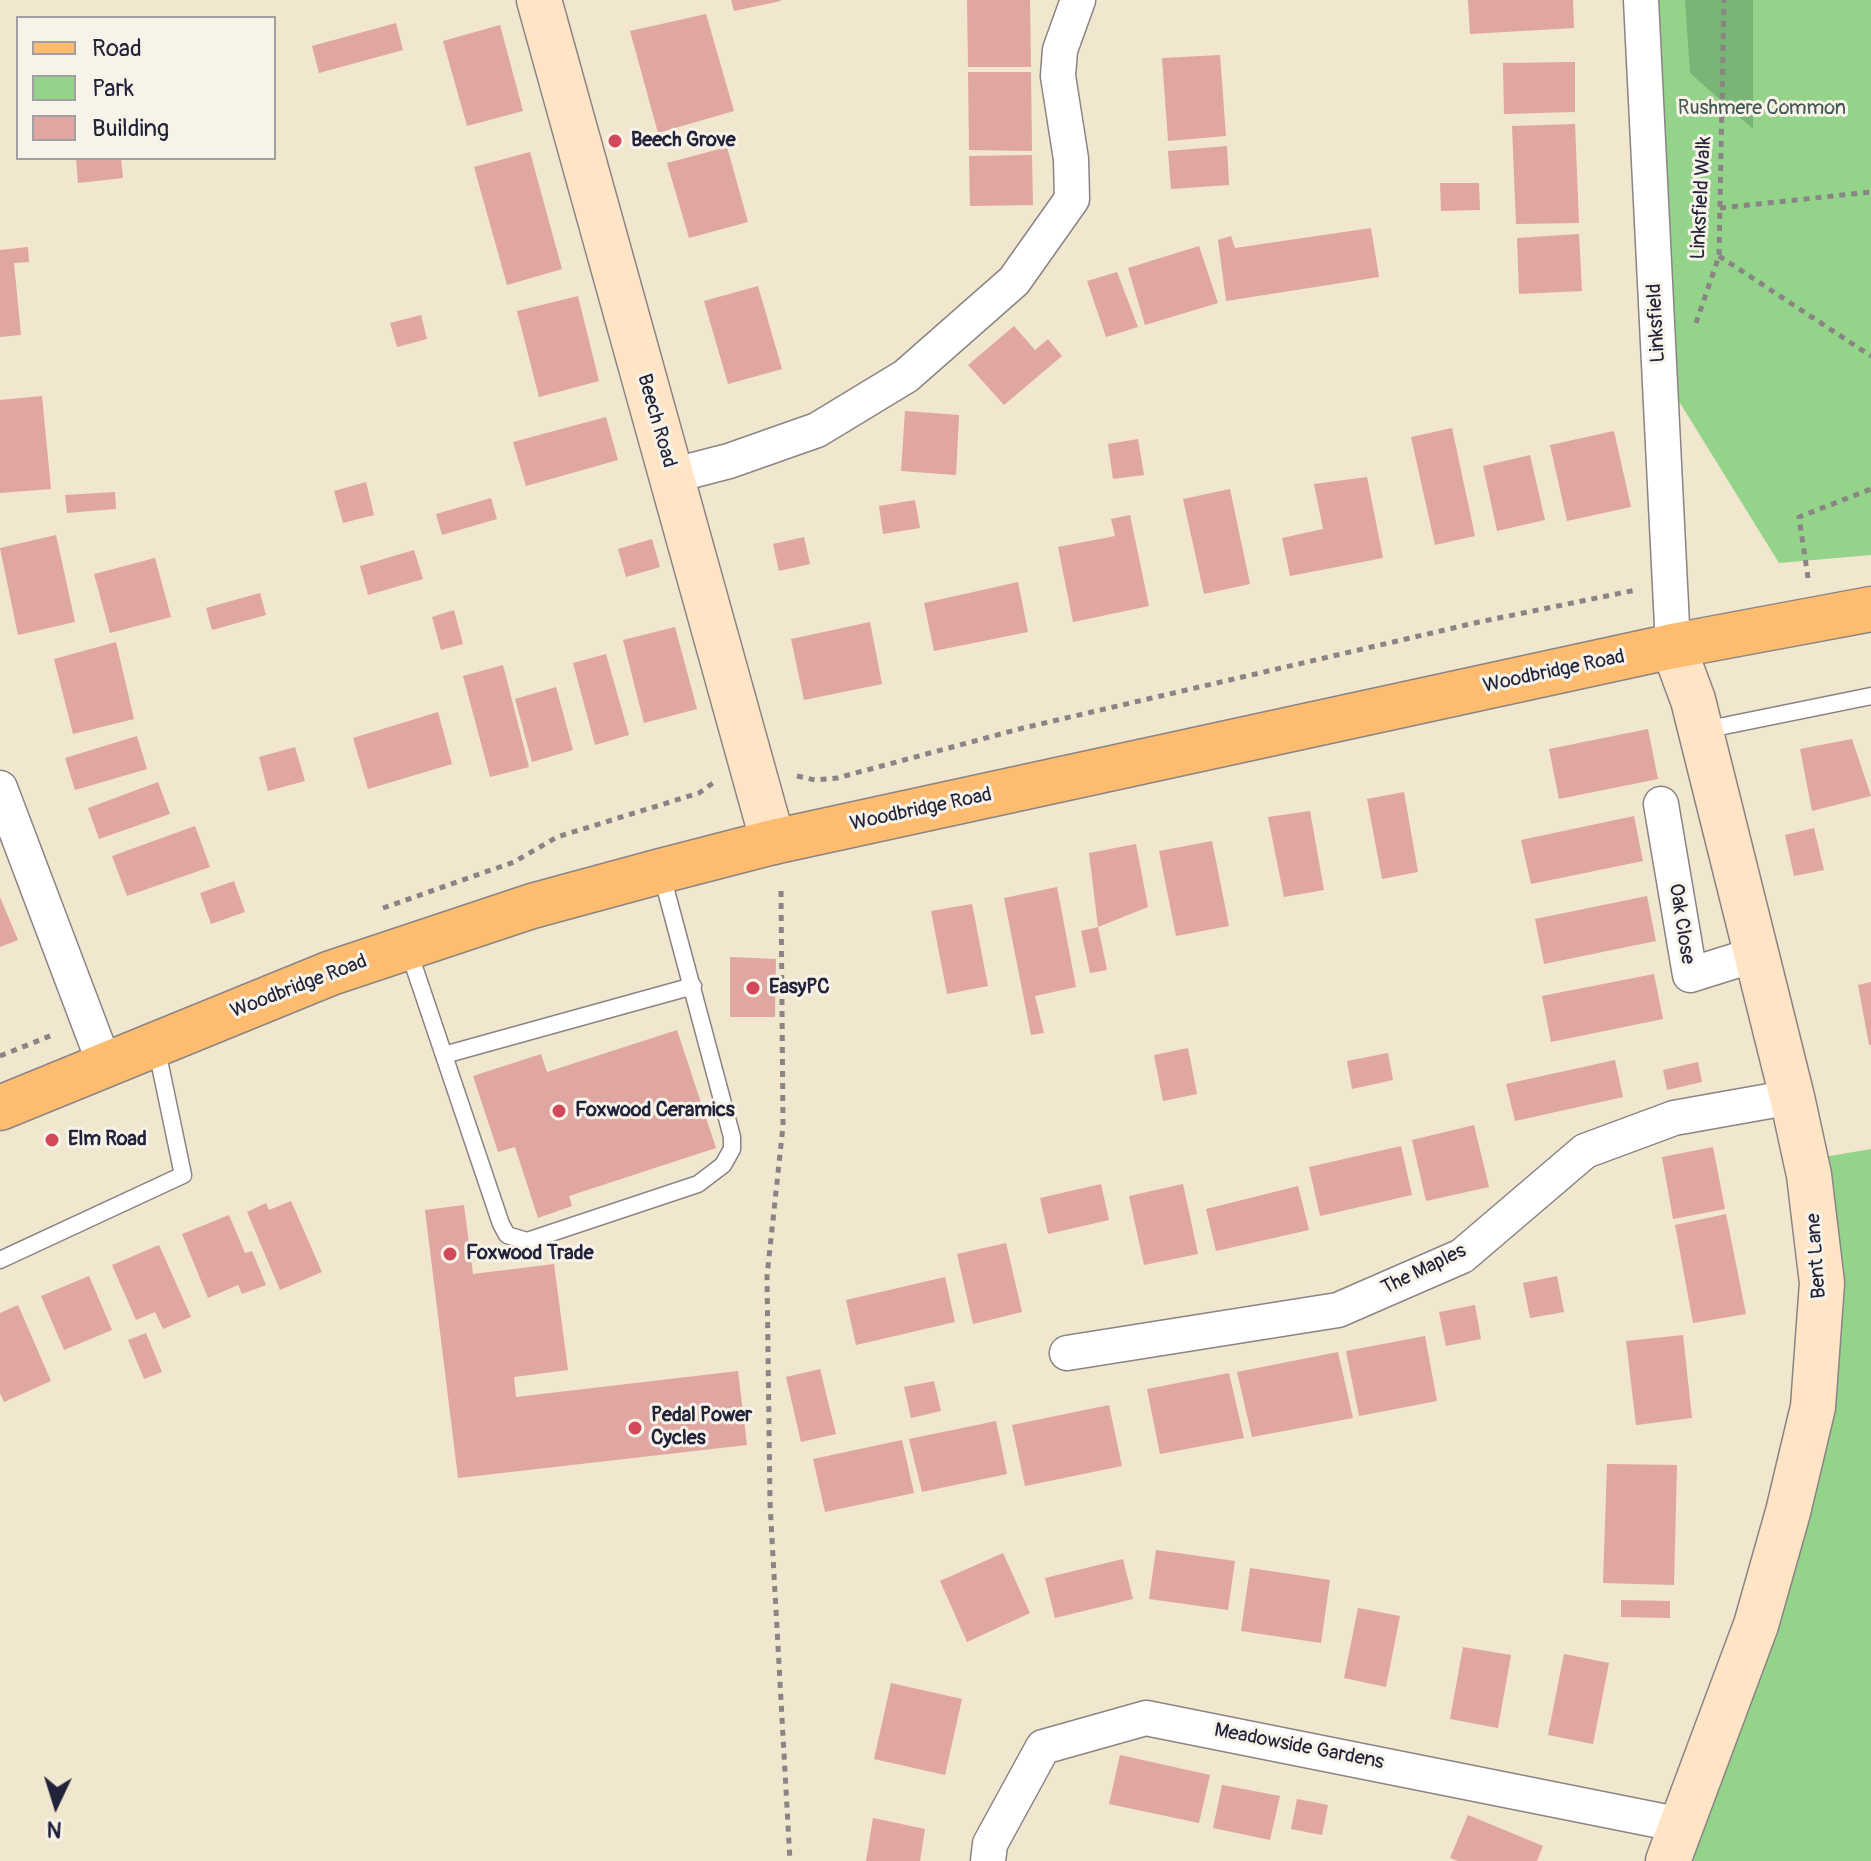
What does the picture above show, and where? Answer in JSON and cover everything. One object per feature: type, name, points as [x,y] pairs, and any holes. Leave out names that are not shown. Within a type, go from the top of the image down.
[{"type":"main road","name":"Woodbridge Road","points":[[0,1108],[331,973],[532,906],[661,871],[773,842],[1673,646],[1871,609]]},
{"type":"street","name":"Beech Road","points":[[539,0],[773,842]]},
{"type":"street","points":[[671,476],[729,461],[817,430],[906,376],[1014,281],[1072,199],[1071,159],[1058,76],[1060,50],[1078,0]]},
{"type":"street","name":"Linksfield","points":[[1641,0],[1673,646]]},
{"type":"street","name":"Bent Lane","points":[[1673,646],[1701,731],[1792,1097],[1809,1175],[1822,1283],[1813,1407],[1756,1625],[1674,1843]]},
{"type":"street","points":[[0,788],[104,1063]]},
{"type":"street","name":"Oak Close","points":[[1661,804],[1690,975],[1757,954]]},
{"type":"street","name":"The Maples","points":[[1067,1353],[1338,1310],[1462,1256],[1585,1151],[1674,1118],[1792,1097]]},
{"type":"street","name":"Meadowside Gardens","points":[[988,1861],[990,1844],[1043,1747],[1146,1718],[1674,1843]]},
{"type":"lane","points":[[1701,731],[1871,696]]},
{"type":"lane","points":[[407,947],[501,1224],[507,1235],[527,1241],[678,1194],[711,1177],[732,1149],[732,1137],[661,871]]},
{"type":"lane","points":[[444,1055],[693,986]]},
{"type":"lane","points":[[0,1260],[183,1175],[155,1043]]},
{"type":"path","name":"Linksfield Walk","points":[[1693,331],[1719,256],[1724,0]]},
{"type":"path","points":[[1720,208],[1871,192]]},
{"type":"path","points":[[1719,256],[1871,356]]},
{"type":"path","points":[[1810,589],[1799,517],[1871,489]]},
{"type":"path","points":[[781,891],[783,1126],[767,1276],[767,1306],[770,1503],[790,1861]]},
{"type":"green space","name":"Rushmere Common","points":[[1646,0],[1871,0],[1871,555],[1779,563],[1672,390]]},
{"type":"green space","points":[[1685,0],[1753,0],[1753,129],[1690,73]]},
{"type":"green space","points":[[1871,1149],[1871,1861],[1686,1861],[1830,1410],[1842,1319],[1818,1158]]},
{"type":"building","points":[[731,0],[780,0],[781,1],[734,11]]},
{"type":"building","points":[[967,0],[1030,0],[1031,67],[968,67]]},
{"type":"building","points":[[1468,0],[1573,0],[1574,28],[1470,34]]},
{"type":"building","points":[[706,14],[734,111],[658,133],[630,31]]},
{"type":"building","points":[[396,23],[403,50],[319,73],[312,46]]},
{"type":"building","points":[[500,25],[523,111],[467,126],[443,41]]},
{"type":"building","points":[[1220,55],[1226,136],[1168,141],[1162,58]]},
{"type":"building","points":[[1575,62],[1575,112],[1504,114],[1503,63]]},
{"type":"building","points":[[968,72],[1031,72],[1032,151],[969,150]]},
{"type":"building","points":[[1575,124],[1579,223],[1516,224],[1512,126]]},
{"type":"building","points":[[1227,146],[1229,185],[1171,189],[1168,151]]},
{"type":"building","points":[[727,147],[748,222],[689,238],[667,163]]},
{"type":"building","points":[[530,152],[562,269],[507,285],[474,167]]},
{"type":"building","points":[[1032,155],[1033,205],[970,206],[969,156]]},
{"type":"building","points":[[76,160],[121,160],[123,178],[78,183]]},
{"type":"building","points":[[1440,183],[1479,183],[1480,210],[1441,211]]},
{"type":"building","points":[[1371,228],[1379,277],[1226,301],[1218,240],[1231,236],[1235,248]]},
{"type":"building","points":[[1579,234],[1582,291],[1519,294],[1517,238]]},
{"type":"building","points":[[1199,246],[1218,303],[1145,325],[1128,268]]},
{"type":"building","points":[[28,247],[29,262],[14,263],[21,335],[0,337],[0,250]]},
{"type":"building","points":[[1117,272],[1138,327],[1106,337],[1087,281]]},
{"type":"building","points":[[758,286],[782,369],[728,384],[704,301]]},
{"type":"building","points":[[578,296],[599,381],[539,397],[517,311]]},
{"type":"building","points":[[421,315],[427,339],[397,347],[390,323]]},
{"type":"building","points":[[1014,326],[1035,350],[1048,339],[1062,356],[1004,405],[968,365]]},
{"type":"building","points":[[42,396],[51,489],[0,493],[0,400]]},
{"type":"building","points":[[905,411],[959,415],[956,475],[901,471]]},
{"type":"building","points":[[606,417],[618,460],[526,486],[513,442]]},
{"type":"building","points":[[1452,428],[1475,536],[1435,545],[1411,437]]},
{"type":"building","points":[[1614,431],[1631,507],[1567,521],[1550,445]]},
{"type":"building","points":[[1138,439],[1144,475],[1113,479],[1108,444]]},
{"type":"building","points":[[1530,455],[1545,520],[1497,531],[1483,466]]},
{"type":"building","points":[[1367,477],[1383,558],[1290,576],[1282,538],[1323,529],[1314,484]]},
{"type":"building","points":[[366,482],[374,515],[343,523],[334,491]]},
{"type":"building","points":[[1230,489],[1250,584],[1204,594],[1183,499]]},
{"type":"building","points":[[115,492],[116,509],[67,513],[65,495]]},
{"type":"building","points":[[491,498],[497,519],[442,535],[436,514]]},
{"type":"building","points":[[915,500],[920,528],[883,534],[879,506]]},
{"type":"building","points":[[1130,515],[1149,606],[1073,622],[1058,547],[1115,536],[1111,519]]},
{"type":"building","points":[[56,535],[75,622],[18,635],[0,548]]},
{"type":"building","points":[[804,537],[810,564],[779,571],[773,544]]},
{"type":"building","points":[[652,539],[660,567],[626,577],[618,549]]},
{"type":"building","points":[[414,550],[423,579],[368,595],[360,566]]},
{"type":"building","points":[[155,558],[171,617],[110,633],[94,574]]},
{"type":"building","points":[[1018,582],[1028,632],[934,651],[924,603]]},
{"type":"building","points":[[260,593],[266,615],[212,630],[206,608]]},
{"type":"building","points":[[454,610],[463,644],[441,650],[432,617]]},
{"type":"building","points":[[870,622],[882,684],[804,700],[791,639]]},
{"type":"building","points":[[675,627],[697,709],[644,723],[623,640]]},
{"type":"building","points":[[116,642],[134,719],[73,734],[54,659]]},
{"type":"building","points":[[606,654],[629,735],[595,745],[573,663]]},
{"type":"building","points":[[503,665],[529,767],[490,777],[463,676]]},
{"type":"building","points":[[556,687],[573,750],[532,762],[515,699]]},
{"type":"building","points":[[438,712],[452,764],[368,789],[353,738]]},
{"type":"building","points":[[1648,729],[1658,779],[1559,799],[1549,749]]},
{"type":"building","points":[[137,736],[147,769],[75,790],[65,758]]},
{"type":"building","points":[[1852,739],[1871,796],[1812,811],[1800,749]]},
{"type":"building","points":[[295,747],[305,781],[268,791],[259,757]]},
{"type":"building","points":[[158,782],[170,814],[99,839],[88,808]]},
{"type":"building","points":[[1404,792],[1418,872],[1382,879],[1367,799]]},
{"type":"building","points":[[1310,811],[1324,890],[1284,897],[1268,817]]},
{"type":"building","points":[[1634,816],[1643,861],[1531,884],[1521,840]]},
{"type":"building","points":[[195,826],[210,867],[127,896],[112,856]]},
{"type":"building","points":[[1814,828],[1824,870],[1794,876],[1785,835]]},
{"type":"building","points":[[1212,841],[1229,926],[1176,936],[1159,851]]},
{"type":"building","points":[[1136,844],[1148,907],[1098,927],[1089,853]]},
{"type":"building","points":[[234,881],[245,912],[211,924],[200,893]]},
{"type":"building","points":[[1057,887],[1076,987],[1035,996],[1044,1033],[1031,1035],[1004,898]]},
{"type":"building","points":[[1647,896],[1656,941],[1544,964],[1535,919]]},
{"type":"building","points":[[0,897],[18,940],[0,947]]},
{"type":"building","points":[[972,904],[988,986],[947,994],[931,911]]},
{"type":"building","points":[[1098,927],[1107,970],[1090,973],[1081,931]]},
{"type":"building","name":"EasyPC","points":[[730,957],[776,959],[775,1017],[730,1017]]},
{"type":"building","points":[[1654,974],[1663,1019],[1551,1042],[1542,996]]},
{"type":"building","points":[[1871,982],[1871,1045],[1869,1045],[1858,985]]},
{"type":"building","name":"Foxwood Ceramics","points":[[677,1030],[716,1148],[569,1196],[572,1206],[538,1218],[515,1147],[498,1152],[473,1076],[541,1054],[547,1072]]},
{"type":"building","points":[[1188,1048],[1197,1094],[1163,1101],[1154,1055]]},
{"type":"building","points":[[1388,1053],[1393,1080],[1352,1089],[1347,1061]]},
{"type":"building","points":[[1615,1060],[1623,1097],[1515,1121],[1506,1084]]},
{"type":"building","points":[[1698,1062],[1702,1082],[1667,1090],[1663,1070]]},
{"type":"building","points":[[1474,1125],[1489,1187],[1426,1201],[1412,1140]]},
{"type":"building","points":[[1401,1146],[1412,1195],[1320,1216],[1309,1167]]},
{"type":"building","points":[[1713,1147],[1725,1209],[1673,1219],[1662,1157]]},
{"type":"building","points":[[1101,1184],[1109,1220],[1048,1234],[1040,1198]]},
{"type":"building","points":[[1183,1184],[1198,1254],[1144,1265],[1129,1196]]},
{"type":"building","points":[[1298,1186],[1309,1230],[1216,1251],[1206,1209]]},
{"type":"building","points":[[291,1201],[322,1272],[280,1290],[247,1212],[266,1203],[269,1210]]},
{"type":"building","points":[[464,1205],[473,1274],[554,1264],[568,1370],[514,1377],[516,1397],[738,1371],[747,1445],[458,1478],[425,1210]]},
{"type":"building","points":[[1726,1214],[1746,1314],[1693,1323],[1675,1225]]},
{"type":"building","points":[[229,1215],[245,1253],[252,1251],[266,1285],[242,1294],[238,1285],[208,1298],[182,1234]]},
{"type":"building","points":[[1006,1243],[1022,1312],[973,1324],[957,1254]]},
{"type":"building","points":[[159,1245],[191,1317],[163,1329],[155,1312],[136,1320],[112,1265]]},
{"type":"building","points":[[89,1276],[112,1330],[64,1350],[41,1296]]},
{"type":"building","points":[[1557,1276],[1564,1312],[1530,1318],[1523,1283]]},
{"type":"building","points":[[945,1277],[955,1322],[856,1345],[846,1300]]},
{"type":"building","points":[[18,1305],[51,1381],[4,1402],[0,1393],[0,1313]]},
{"type":"building","points":[[1475,1305],[1481,1339],[1446,1346],[1439,1312]]},
{"type":"building","points":[[146,1333],[162,1372],[144,1379],[128,1340]]},
{"type":"building","points":[[1683,1335],[1692,1418],[1636,1425],[1626,1341]]},
{"type":"building","points":[[1425,1336],[1437,1401],[1359,1416],[1346,1351]]},
{"type":"building","points":[[1338,1352],[1353,1418],[1252,1437],[1237,1372]]},
{"type":"building","points":[[820,1369],[836,1434],[801,1442],[786,1377]]},
{"type":"building","points":[[1229,1373],[1244,1438],[1160,1454],[1147,1389]]},
{"type":"building","points":[[934,1381],[941,1411],[911,1418],[904,1387]]},
{"type":"building","points":[[1109,1405],[1122,1466],[1025,1486],[1012,1425]]},
{"type":"building","points":[[996,1421],[1007,1474],[922,1492],[909,1439]]},
{"type":"building","points":[[902,1440],[914,1493],[825,1512],[813,1459]]},
{"type":"building","points":[[1607,1464],[1677,1465],[1674,1585],[1603,1583]]},
{"type":"building","points":[[1156,1550],[1235,1561],[1228,1610],[1149,1599]]},
{"type":"building","points":[[1003,1553],[1030,1613],[967,1642],[940,1581]]},
{"type":"building","points":[[1123,1559],[1133,1599],[1055,1618],[1045,1578]]},
{"type":"building","points":[[1250,1568],[1330,1580],[1321,1643],[1241,1631]]},
{"type":"building","points":[[1621,1600],[1670,1601],[1670,1618],[1621,1617]]},
{"type":"building","points":[[1358,1608],[1400,1616],[1386,1687],[1344,1678]]},
{"type":"building","points":[[1463,1647],[1511,1655],[1498,1728],[1450,1719]]},
{"type":"building","points":[[1564,1654],[1609,1663],[1593,1744],[1548,1735]]},
{"type":"building","points":[[891,1683],[962,1699],[945,1775],[874,1759]]},
{"type":"building","points":[[1120,1755],[1210,1775],[1199,1823],[1109,1804]]},
{"type":"building","points":[[1222,1785],[1280,1796],[1270,1840],[1213,1828]]},
{"type":"building","points":[[1297,1799],[1328,1805],[1322,1835],[1291,1829]]},
{"type":"building","points":[[1468,1815],[1543,1846],[1537,1861],[1458,1861],[1450,1858]]},
{"type":"building","points":[[873,1818],[925,1829],[920,1861],[866,1861]]},
{"type":"place","name":"Beech Grove","points":[[615,141]]},
{"type":"place","name":"EasyPC","points":[[753,988]]},
{"type":"place","name":"Foxwood Ceramics","points":[[559,1111]]},
{"type":"place","name":"Elm Road","points":[[52,1140]]},
{"type":"place","name":"Foxwood Trade","points":[[450,1254]]},
{"type":"place","name":"Pedal Power Cycles","points":[[635,1428]]}]
